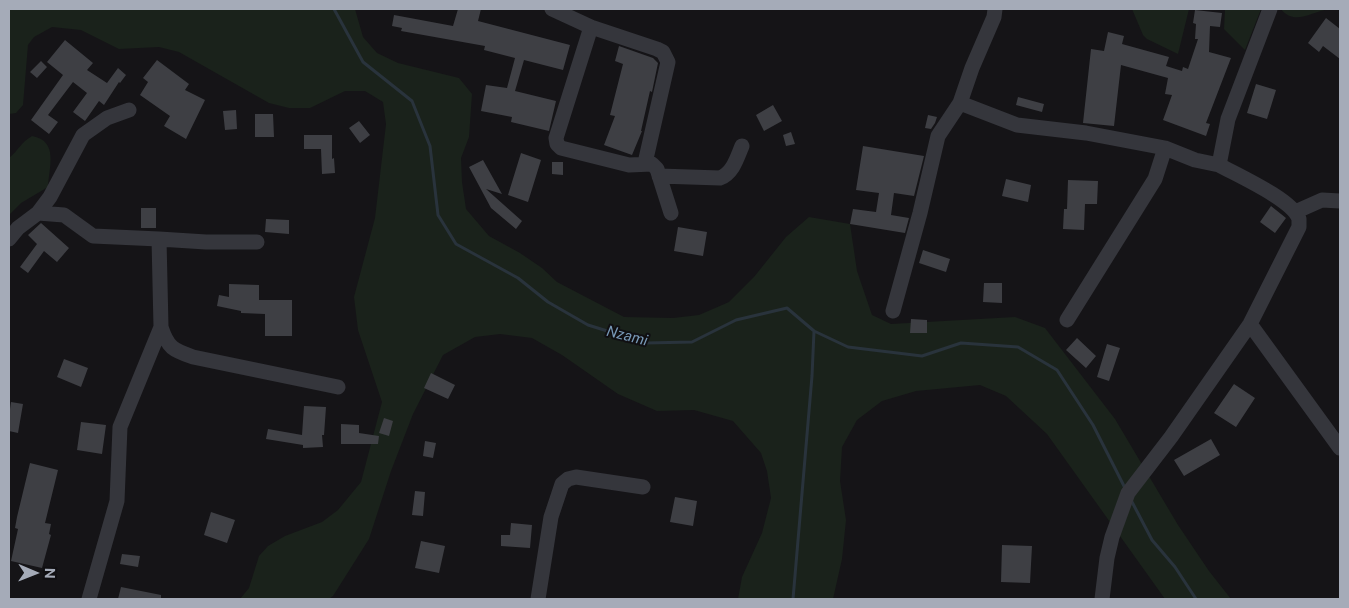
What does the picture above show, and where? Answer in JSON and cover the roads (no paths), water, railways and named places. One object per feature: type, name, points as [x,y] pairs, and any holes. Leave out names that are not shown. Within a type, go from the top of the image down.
[{"type":"street","points":[[552,9],[591,27],[657,49],[666,56],[668,62],[645,163]]},
{"type":"street","points":[[893,311],[920,213],[938,136],[960,103],[972,68],[994,17],[995,9]]},
{"type":"street","points":[[1219,165],[1228,119],[1270,9]]},
{"type":"street","points":[[591,27],[556,138],[557,144],[560,148],[629,165],[645,163],[655,166],[672,213]]},
{"type":"street","points":[[960,103],[1017,125],[1086,133],[1165,148],[1196,160],[1219,165],[1272,193],[1295,212],[1299,219],[1299,226],[1250,324],[1171,437],[1128,493],[1112,537],[1107,558],[1102,599]]},
{"type":"street","points":[[9,239],[18,228],[38,213],[50,197],[83,135],[107,118],[129,110]]},
{"type":"street","points":[[659,176],[720,178],[726,176],[742,146]]},
{"type":"street","points":[[1067,320],[1155,179],[1165,148]]},
{"type":"street","points":[[1295,212],[1322,200],[1340,201]]},
{"type":"street","points":[[38,213],[64,215],[92,236],[206,242],[257,242]]},
{"type":"street","points":[[158,239],[161,327],[170,346],[177,352],[338,387]]},
{"type":"street","points":[[1250,324],[1340,448]]},
{"type":"street","points":[[89,599],[117,501],[120,427],[161,327]]},
{"type":"street","points":[[538,599],[551,517],[562,484],[568,479],[576,477],[644,487]]},
{"type":"waterway","name":"Nzami","points":[[334,9],[363,62],[412,101],[430,146],[438,215],[456,244],[518,278],[548,302],[588,325],[646,343],[692,342],[736,320],[787,308],[814,331],[812,376],[793,599]]},
{"type":"waterway","points":[[814,331],[848,347],[922,356],[961,343],[1018,347],[1057,370],[1093,425],[1126,490]]},
{"type":"waterway","points":[[1131,500],[1152,540],[1175,567],[1196,599]]}]
